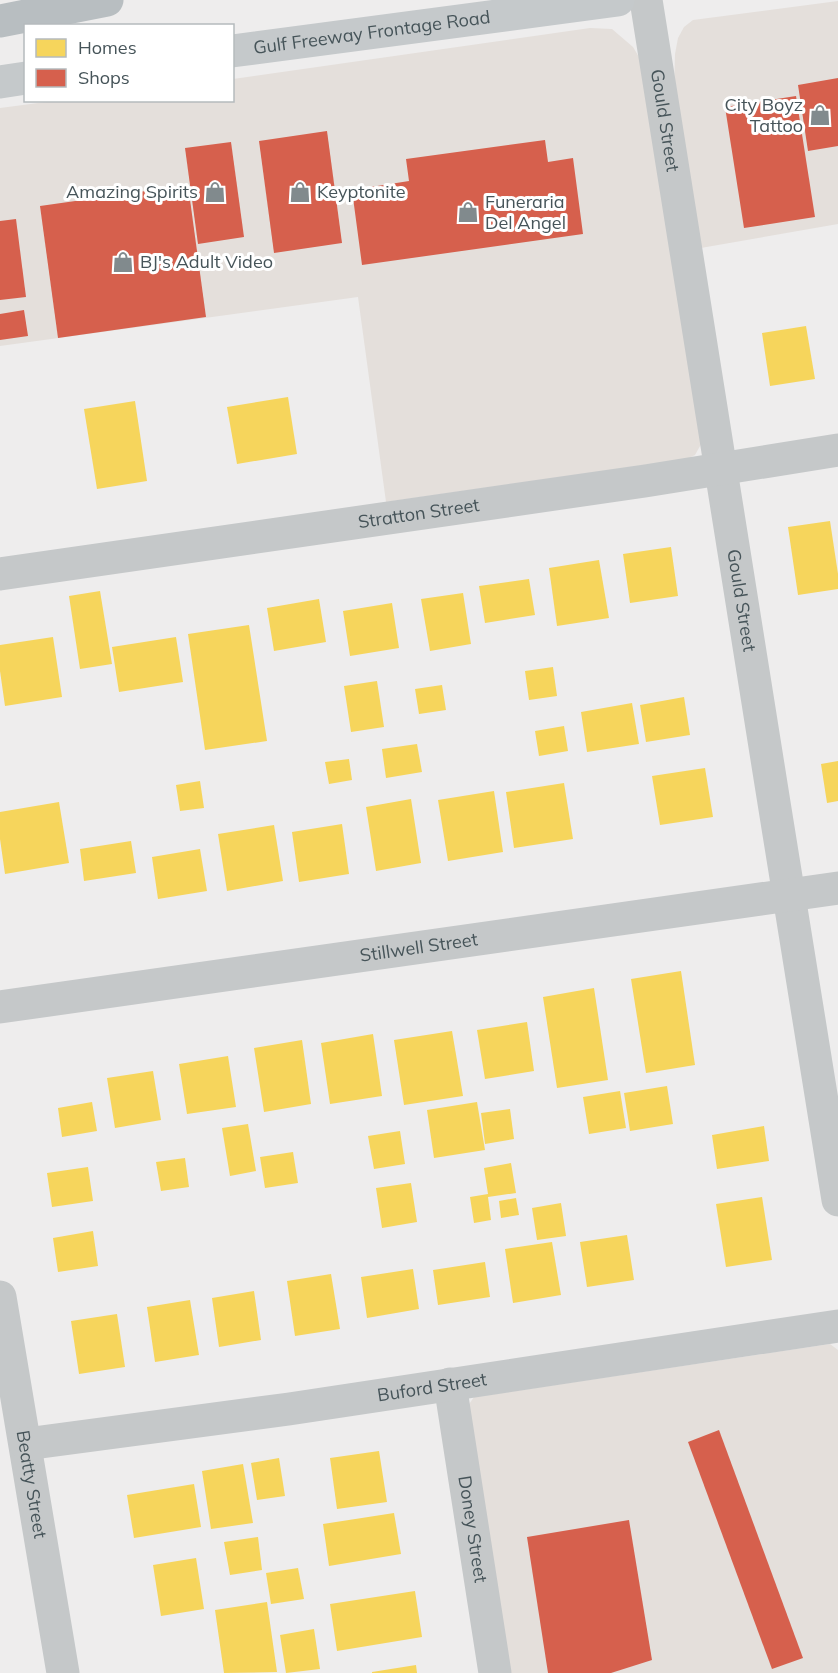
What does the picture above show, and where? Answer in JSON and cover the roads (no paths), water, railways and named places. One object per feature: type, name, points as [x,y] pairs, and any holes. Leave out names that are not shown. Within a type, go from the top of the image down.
[{"type":"highway","points":[[0,21],[107,0]]},
{"type":"main road","name":"Gulf Freeway Frontage Road","points":[[234,51],[618,0]]},
{"type":"main road","points":[[0,82],[24,78]]},
{"type":"street","name":"Gould Street","points":[[646,0],[690,287],[838,1200]]},
{"type":"street","name":"Stratton Street","points":[[0,574],[645,481],[838,450]]},
{"type":"street","name":"Stillwell Street","points":[[0,1007],[838,888]]},
{"type":"street","name":"Beatty Street","points":[[0,1297],[63,1673]]},
{"type":"street","name":"Buford Street","points":[[26,1444],[289,1409],[838,1326]]},
{"type":"street","name":"Doney Street","points":[[450,1384],[495,1673]]},
{"type":"place","name":"City Boyz Tattoo","points":[[820,115]]},
{"type":"place","name":"Amazing Spirits","points":[[215,192]]},
{"type":"place","name":"Keyptonite","points":[[300,192]]},
{"type":"place","name":"Funeraria Del Angel","points":[[468,212]]},
{"type":"place","name":"BJ's Adult Video","points":[[123,262]]}]
